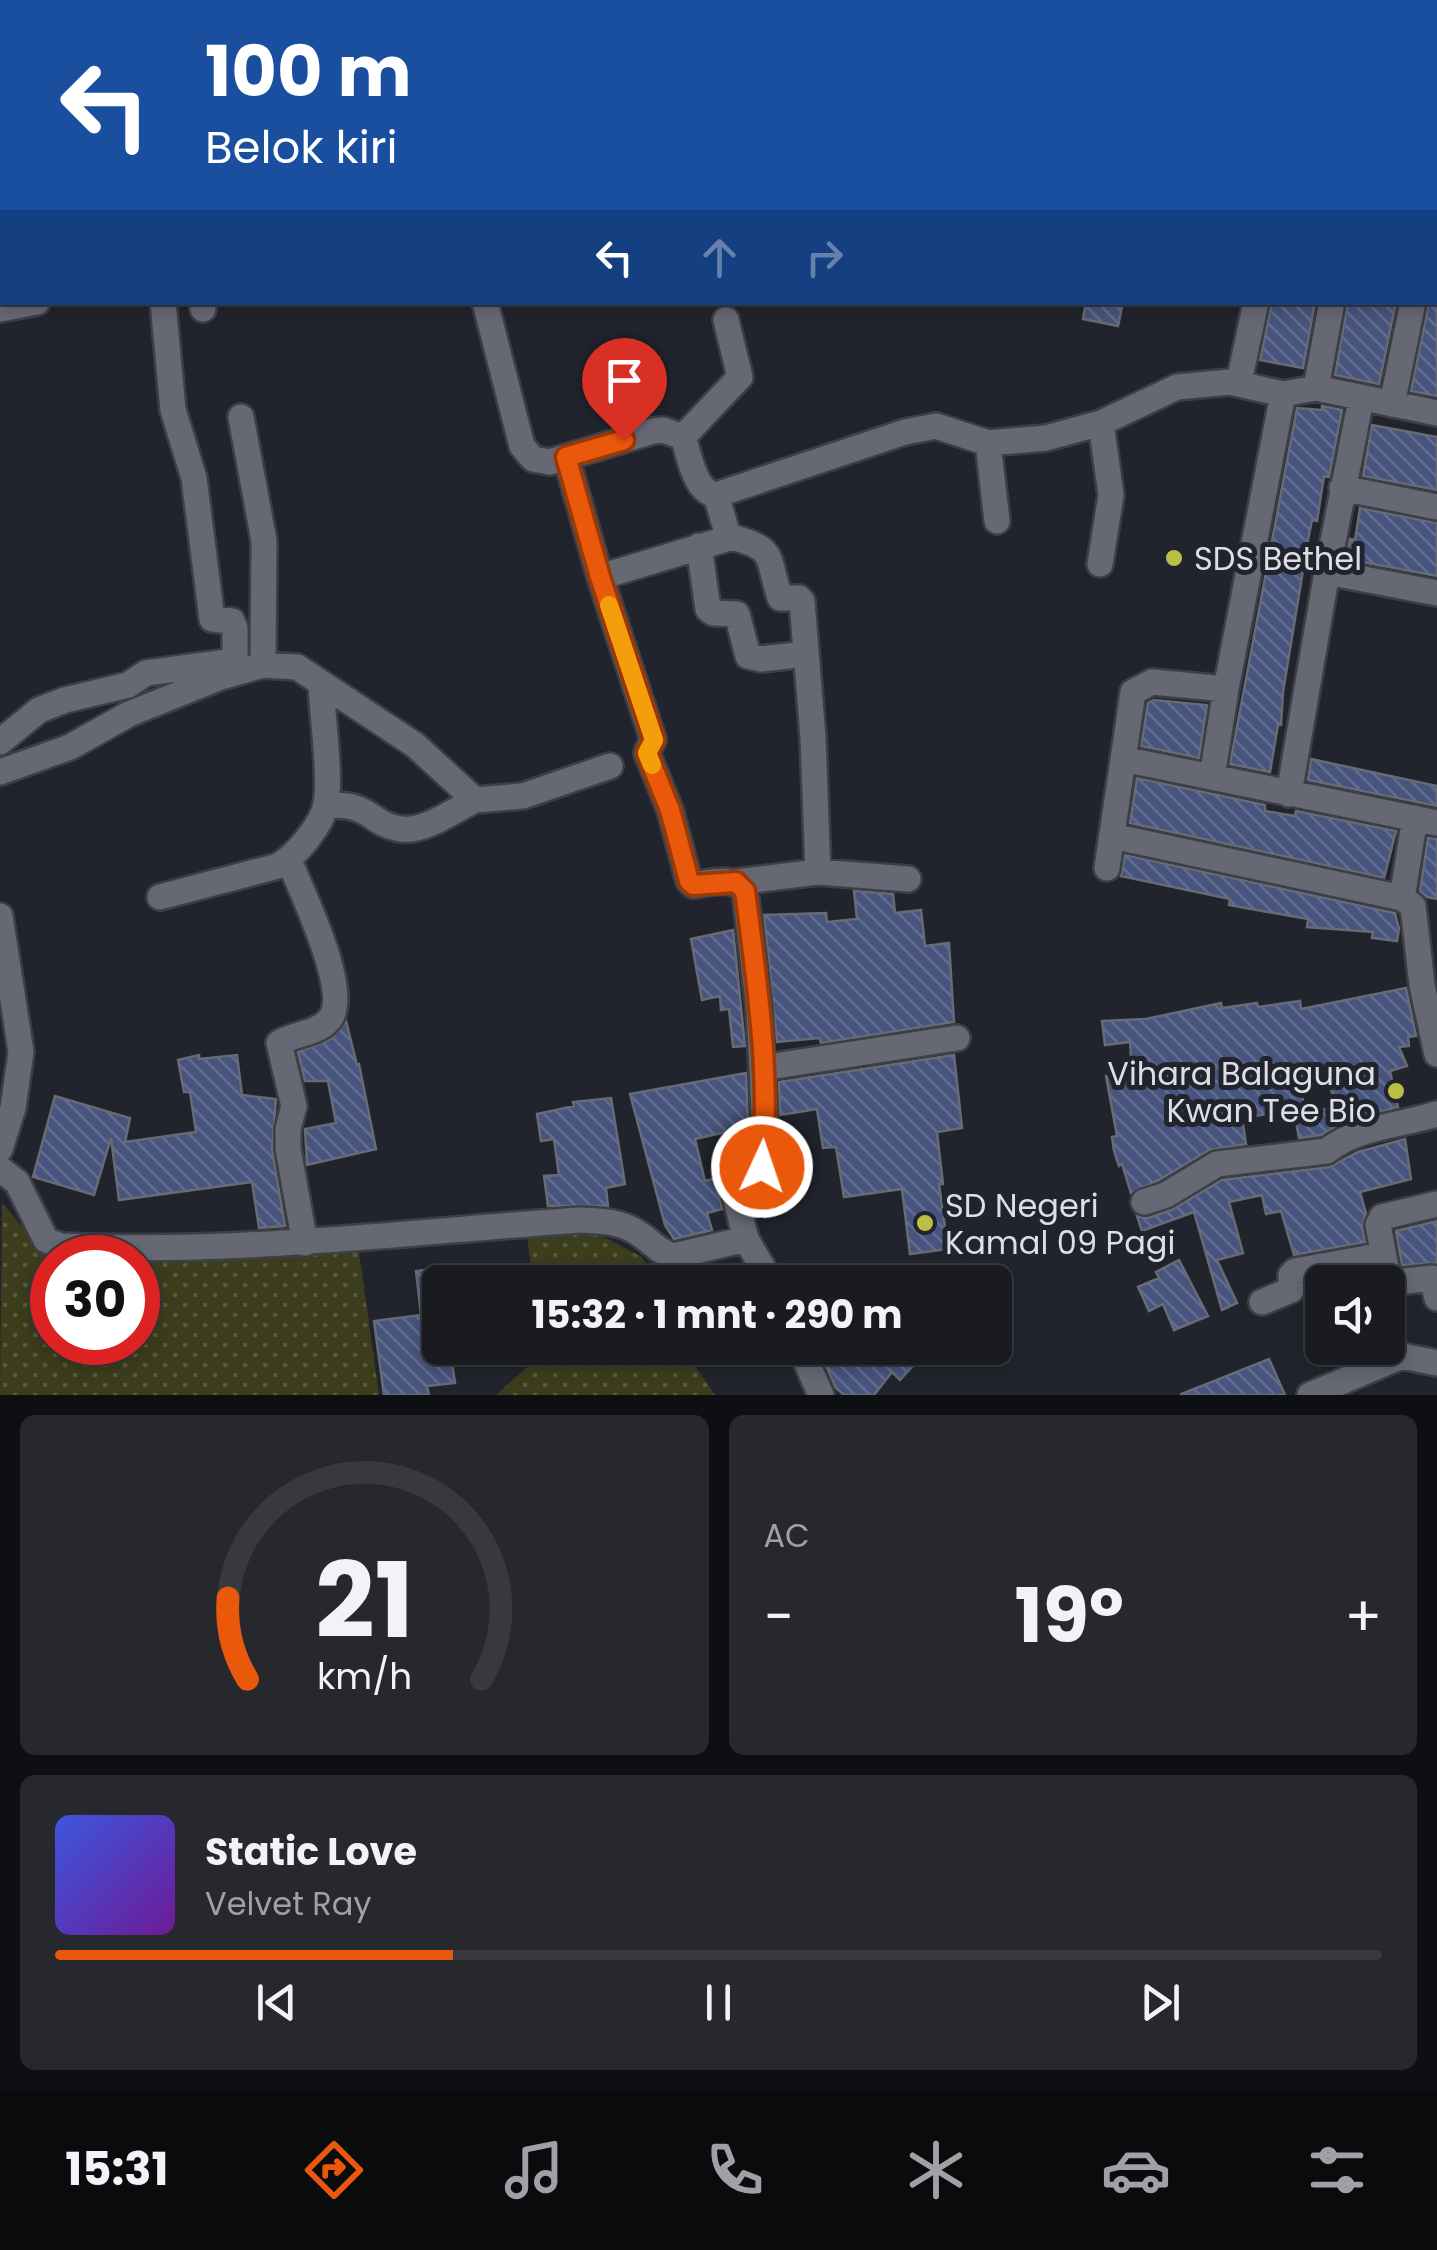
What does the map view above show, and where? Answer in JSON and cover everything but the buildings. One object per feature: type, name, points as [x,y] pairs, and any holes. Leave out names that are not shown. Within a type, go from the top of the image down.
[{"type":"street","points":[[0,742],[39,710],[65,700],[128,685],[146,673],[227,662],[235,656],[232,621],[212,619],[194,478],[173,410],[163,305]]},
{"type":"street","points":[[486,305],[522,446],[533,458],[550,462],[653,431],[669,431],[683,438],[700,484],[709,494],[716,495],[905,432],[936,426],[988,444],[1046,438],[1101,423],[1178,387],[1239,382],[1283,394],[1316,388],[1437,413]]},
{"type":"street","points":[[1239,382],[1255,305]]},
{"type":"street","points":[[1316,388],[1331,305]]},
{"type":"street","points":[[1392,404],[1412,305]]},
{"type":"street","points":[[683,438],[740,377],[726,320]]},
{"type":"street","points":[[1212,777],[1283,394]]},
{"type":"street","points":[[1289,794],[1342,488],[1362,399]]},
{"type":"street","points":[[240,417],[264,541],[264,665]]},
{"type":"street","points":[[1100,564],[1111,495],[1101,423]]},
{"type":"street","points":[[988,444],[998,521]]},
{"type":"street","points":[[566,457],[600,577],[654,740],[647,753],[670,810],[689,881],[693,885],[818,872],[908,879]]},
{"type":"street","points":[[1342,488],[1437,507]]},
{"type":"street","points":[[716,495],[727,536]]},
{"type":"street","points":[[600,577],[727,536],[770,555],[780,598],[801,598],[818,872]]},
{"type":"street","points":[[699,546],[708,609],[713,613],[737,614],[748,656],[761,659],[806,654]]},
{"type":"street","points":[[1327,572],[1437,593]]},
{"type":"street","points":[[0,772],[70,747],[129,714],[221,677],[264,665],[296,667],[415,745],[475,800]]},
{"type":"street","points":[[1107,868],[1133,692],[1152,682],[1226,689]]},
{"type":"street","points":[[160,897],[289,860],[326,806],[321,683]]},
{"type":"street","points":[[1123,759],[1426,821],[1402,898]]},
{"type":"street","points":[[326,806],[354,805],[403,830],[421,827],[475,800],[522,796],[610,766]]},
{"type":"street","points":[[1112,836],[1402,898],[1413,906],[1422,985],[1437,1054]]},
{"type":"street","points":[[289,860],[333,972],[337,996],[331,1019],[321,1027],[279,1043],[294,1106],[288,1149],[304,1244]]},
{"type":"street","points":[[736,882],[745,891],[759,1009],[765,1134],[762,1167],[738,1176],[732,1184],[746,1238],[761,1265]]},
{"type":"street","points":[[0,916],[21,1052],[13,1108],[0,1149]]},
{"type":"street","points":[[762,1068],[956,1038]]},
{"type":"street","points":[[1144,1202],[1166,1195],[1217,1164],[1327,1150],[1352,1136],[1437,1114]]},
{"type":"street","points":[[0,1170],[17,1182],[46,1240],[61,1246],[210,1248],[304,1244],[395,1233],[581,1220],[622,1224],[665,1254],[674,1256],[746,1238]]},
{"type":"street","points":[[1437,1204],[1382,1217],[1378,1224],[1388,1278],[1397,1282],[1432,1278],[1437,1298]]},
{"type":"street","points":[[1262,1302],[1290,1290],[1295,1271],[1383,1255]]},
{"type":"street","points":[[1310,1395],[1337,1389],[1402,1356],[1437,1363]]},
{"type":"street","points":[[808,1365],[821,1395]]},
{"type":"green space","points":[[2,1203],[30,1236],[30,1365],[160,1365],[160,1257],[359,1252],[379,1395],[0,1395]]},
{"type":"green space","points":[[596,1233],[642,1257],[646,1265],[531,1265],[527,1236]]},
{"type":"green space","points":[[530,1365],[695,1365],[715,1395],[496,1395]]},
{"type":"slow traffic","points":[[609,605],[654,740],[647,753],[652,765]]},
{"type":"place","name":"SDS Bethel","points":[[1174,558]]},
{"type":"place","name":"Vihara Balaguna Kwan Tee Bio","points":[[1396,1091]]},
{"type":"place","name":"SD Negeri Kamal 09 Pagi","points":[[925,1223]]},
{"type":"route","points":[[624,440],[566,457],[600,577],[654,740],[647,753],[670,810],[690,884],[736,882],[745,891],[759,1009],[765,1134],[762,1167]]}]
